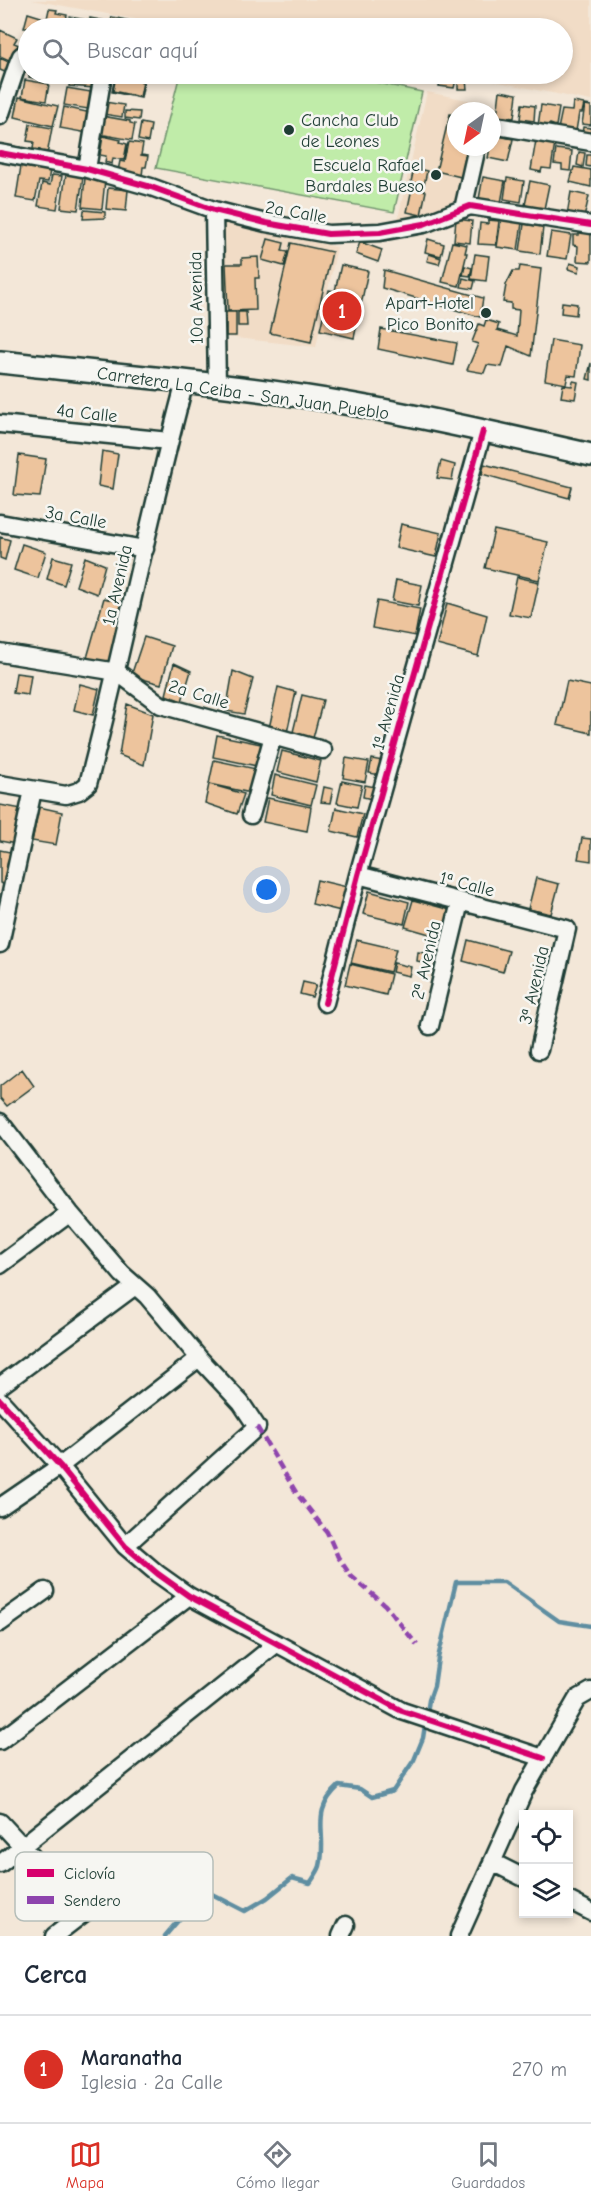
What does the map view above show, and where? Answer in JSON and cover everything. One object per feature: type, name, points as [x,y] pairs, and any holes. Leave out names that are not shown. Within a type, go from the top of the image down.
[{"type":"main road","name":"Carretera La Ceiba - San Juan Pueblo","points":[[0,362],[217,385],[356,405],[591,455]]},
{"type":"street","points":[[0,116],[18,63]]},
{"type":"street","points":[[87,169],[101,84]]},
{"type":"street","points":[[501,127],[591,142]]},
{"type":"street","name":"2a Calle","points":[[0,153],[87,169],[151,187],[213,210],[266,223],[328,234],[380,232],[424,224],[470,206],[591,225]]},
{"type":"street","points":[[463,209],[475,156]]},
{"type":"street","name":"10a Avenida","points":[[213,210],[217,385]]},
{"type":"street","name":"1a Avenida","points":[[33,790],[66,795],[79,792],[88,784],[117,672],[169,441],[185,382]]},
{"type":"street","name":"4a Calle","points":[[0,424],[169,441]]},
{"type":"street","name":"1ª Avenida","points":[[325,1003],[358,875],[483,431]]},
{"type":"street","name":"3a Calle","points":[[0,523],[145,549]]},
{"type":"street","name":"2a Calle","points":[[0,653],[117,672],[161,705],[323,750]]},
{"type":"street","points":[[251,815],[273,736]]},
{"type":"street","points":[[0,784],[33,790],[0,944]]},
{"type":"street","name":"1ª Calle","points":[[358,875],[567,929]]},
{"type":"street","name":"2ª Avenida","points":[[430,1026],[460,902]]},
{"type":"street","name":"3ª Avenida","points":[[539,1050],[567,929]]},
{"type":"street","points":[[0,1122],[70,1213],[122,1274],[147,1296],[199,1358],[241,1403],[257,1428],[125,1546]]},
{"type":"street","points":[[0,1265],[70,1213]]},
{"type":"street","points":[[0,1386],[135,1286]]},
{"type":"street","points":[[0,1507],[60,1466],[199,1358]]},
{"type":"street","points":[[0,1400],[60,1466],[125,1546],[158,1575],[189,1596],[402,1711],[543,1758]]},
{"type":"street","points":[[0,1623],[45,1591]]},
{"type":"street","points":[[0,1741],[189,1596]]},
{"type":"street","points":[[16,1852],[276,1644]]},
{"type":"street","points":[[459,1936],[524,1791],[577,1699],[591,1691]]},
{"type":"street","points":[[0,1822],[27,1852]]},
{"type":"street","points":[[0,1864],[15,1852]]},
{"type":"street","points":[[492,1862],[519,1876]]},
{"type":"street","points":[[573,1902],[590,1910]]},
{"type":"street","points":[[54,1936],[74,1921]]},
{"type":"shaded area","points":[[32,0],[591,0],[591,101],[508,84],[573,84],[573,18],[129,18]]},
{"type":"shaded area","name":"Escuela Rafael Bardales Bueso","points":[[427,92],[478,102],[447,102],[447,156],[470,156],[458,203],[418,219],[398,218]]},
{"type":"shaded area","points":[[223,223],[337,247],[316,347],[226,337]]},
{"type":"green space","name":"Cancha Club de Leones","points":[[177,84],[384,84],[422,92],[394,212],[156,168]]},
{"type":"building","points":[[49,9],[67,15],[67,18],[47,18]]},
{"type":"building","points":[[28,13],[41,17],[41,18],[27,18]]},
{"type":"building","points":[[0,30],[17,38],[14,43],[18,47],[11,61],[0,56]]},
{"type":"building","points":[[0,58],[11,63],[7,73],[0,70]]},
{"type":"building","points":[[24,84],[49,84],[46,101],[22,97]]},
{"type":"building","points":[[69,84],[96,84],[95,88],[69,86]]},
{"type":"building","points":[[114,84],[143,84],[140,97],[113,91]]},
{"type":"building","points":[[114,84],[144,84],[141,98],[112,92]]},
{"type":"building","points":[[439,84],[455,84],[454,88],[439,86]]},
{"type":"building","points":[[458,84],[466,84],[467,89],[458,89]]},
{"type":"building","points":[[67,88],[91,92],[88,109],[64,105]]},
{"type":"building","points":[[500,91],[517,94],[514,118],[501,116],[501,102],[499,102]]},
{"type":"building","points":[[19,97],[58,106],[53,126],[15,117]]},
{"type":"building","points":[[105,102],[124,105],[122,117],[103,114]]},
{"type":"building","points":[[573,102],[584,104],[582,113],[579,113],[575,137],[558,129],[562,110],[572,111]]},
{"type":"building","points":[[522,104],[535,106],[534,121],[520,119]]},
{"type":"building","points":[[541,105],[559,108],[556,126],[550,124],[549,128],[538,126]]},
{"type":"building","points":[[585,105],[591,106],[591,125],[582,124]]},
{"type":"building","points":[[64,107],[91,113],[87,133],[60,128]]},
{"type":"building","points":[[125,111],[140,112],[139,120],[125,118]]},
{"type":"building","points":[[102,116],[135,124],[132,140],[99,134]]},
{"type":"building","points":[[141,123],[151,125],[148,142],[138,140]]},
{"type":"building","points":[[30,124],[52,128],[47,155],[40,154],[40,150],[33,149],[34,142],[27,141]]},
{"type":"building","points":[[447,125],[447,156],[466,156],[461,177],[436,171]]},
{"type":"building","points":[[583,127],[591,128],[591,137],[582,135]]},
{"type":"building","points":[[103,136],[121,140],[120,142],[127,144],[124,160],[113,158],[112,164],[105,162],[106,156],[100,155]]},
{"type":"building","points":[[501,137],[513,139],[508,162],[488,158],[488,156],[501,156]]},
{"type":"building","points":[[536,140],[555,143],[551,169],[542,168],[541,172],[531,170]]},
{"type":"building","points":[[129,142],[143,144],[141,155],[148,156],[142,176],[118,171],[120,161],[125,162]]},
{"type":"building","points":[[556,149],[572,151],[570,171],[562,170],[562,165],[554,164]]},
{"type":"building","points":[[579,152],[585,153],[583,167],[577,165]]},
{"type":"building","points":[[587,155],[591,155],[591,167],[586,166]]},
{"type":"building","points":[[21,166],[50,170],[48,182],[39,181],[35,201],[16,198]]},
{"type":"building","points":[[574,167],[591,170],[591,187],[570,182]]},
{"type":"building","points":[[414,168],[427,171],[424,185],[411,182]]},
{"type":"building","points":[[66,174],[83,177],[78,210],[61,208]]},
{"type":"building","points":[[52,175],[62,176],[57,209],[38,206],[42,183],[50,185]]},
{"type":"building","points":[[483,177],[505,181],[501,203],[479,199]]},
{"type":"building","points":[[85,178],[105,180],[102,209],[82,207]]},
{"type":"building","points":[[507,178],[524,181],[521,202],[504,199]]},
{"type":"building","points":[[530,181],[549,185],[544,209],[525,205]]},
{"type":"building","points":[[108,188],[128,190],[126,211],[106,209]]},
{"type":"building","points":[[412,188],[426,191],[421,215],[407,212]]},
{"type":"building","points":[[571,192],[589,196],[584,218],[567,215]]},
{"type":"building","points":[[84,210],[105,212],[105,218],[83,219]]},
{"type":"building","points":[[456,219],[472,221],[470,243],[454,241]]},
{"type":"building","points":[[488,220],[499,221],[496,245],[478,244],[480,223],[488,224]]},
{"type":"building","points":[[501,220],[522,223],[518,250],[497,247]]},
{"type":"building","points":[[524,224],[543,227],[540,254],[520,251]]},
{"type":"building","points":[[579,231],[591,233],[591,262],[577,261],[578,246],[573,245],[573,235],[579,235]]},
{"type":"building","points":[[551,232],[571,235],[567,259],[547,256]]},
{"type":"building","points":[[268,239],[284,243],[282,251],[288,252],[284,266],[262,260]]},
{"type":"building","points":[[428,239],[444,244],[441,256],[425,252]]},
{"type":"building","points":[[360,242],[382,250],[378,262],[356,254]]},
{"type":"building","points":[[452,242],[467,245],[459,286],[442,282]]},
{"type":"building","points":[[291,243],[332,252],[311,342],[270,333]]},
{"type":"building","points":[[429,254],[441,258],[439,264],[427,261]]},
{"type":"building","points":[[475,254],[489,256],[486,281],[471,279]]},
{"type":"building","points":[[258,257],[259,278],[255,278],[256,310],[228,311],[226,264],[242,264],[242,258]]},
{"type":"building","points":[[570,263],[580,266],[579,272],[568,269]]},
{"type":"building","points":[[341,265],[368,271],[354,338],[320,330],[329,290],[335,291]]},
{"type":"building","points":[[465,266],[472,268],[470,276],[463,275]]},
{"type":"building","points":[[520,266],[541,269],[531,356],[508,346],[502,367],[487,365],[484,373],[467,370],[478,344],[472,342],[479,324],[484,326],[486,320],[499,324],[497,330],[517,336],[519,310],[511,309],[511,303],[503,302],[506,285],[513,271],[519,271]]},
{"type":"building","points":[[384,270],[483,298],[480,317],[382,288]]},
{"type":"building","points":[[463,278],[475,281],[473,289],[461,287]]},
{"type":"building","points":[[562,302],[577,304],[576,315],[561,313]]},
{"type":"building","points":[[226,312],[236,312],[236,336],[226,336]]},
{"type":"building","points":[[238,312],[246,312],[247,326],[238,326]]},
{"type":"building","points":[[381,329],[457,343],[453,365],[378,349]]},
{"type":"building","points":[[551,340],[580,345],[576,376],[568,375],[566,384],[545,380]]},
{"type":"building","points":[[591,363],[591,380],[587,379]]},
{"type":"building","points":[[573,381],[578,382],[575,399],[561,397],[563,385],[572,386]]},
{"type":"building","points":[[102,451],[118,454],[113,489],[98,486]]},
{"type":"building","points":[[19,455],[46,459],[40,497],[14,495]]},
{"type":"building","points":[[441,461],[455,465],[452,480],[437,478]]},
{"type":"building","points":[[484,464],[572,487],[569,498],[482,474]]},
{"type":"building","points":[[401,524],[441,533],[436,557],[396,548]]},
{"type":"building","points":[[494,530],[548,542],[539,580],[485,568]]},
{"type":"building","points":[[0,537],[10,540],[5,560],[0,558]]},
{"type":"building","points":[[22,544],[46,552],[38,578],[14,570]]},
{"type":"building","points":[[53,557],[71,562],[64,585],[47,579]]},
{"type":"building","points":[[85,557],[105,565],[97,594],[76,586]]},
{"type":"building","points":[[517,577],[539,582],[531,618],[509,614]]},
{"type":"building","points":[[396,580],[422,585],[418,606],[392,601]]},
{"type":"building","points":[[104,598],[126,604],[109,662],[87,658]]},
{"type":"building","points":[[377,601],[420,609],[415,636],[372,628]]},
{"type":"building","points":[[447,603],[487,615],[478,656],[437,645]]},
{"type":"building","points":[[144,637],[172,646],[161,684],[131,676]]},
{"type":"building","points":[[174,663],[191,671],[182,701],[166,695]]},
{"type":"building","points":[[233,671],[253,679],[244,714],[226,711]]},
{"type":"building","points":[[16,673],[31,675],[28,695],[13,693]]},
{"type":"building","points":[[567,681],[591,686],[591,733],[557,725]]},
{"type":"building","points":[[80,684],[99,689],[93,715],[74,710]]},
{"type":"building","points":[[278,687],[296,692],[286,737],[268,733]]},
{"type":"building","points":[[302,695],[323,700],[312,742],[292,736]]},
{"type":"building","points":[[127,704],[153,714],[144,765],[119,755]]},
{"type":"building","points":[[217,735],[261,744],[257,766],[213,757]]},
{"type":"building","points":[[282,751],[321,761],[316,782],[277,772]]},
{"type":"building","points":[[346,758],[369,762],[365,782],[343,778]]},
{"type":"building","points":[[372,759],[383,761],[380,775],[369,773]]},
{"type":"building","points":[[214,760],[256,769],[251,793],[209,784]]},
{"type":"building","points":[[275,775],[316,785],[311,805],[271,795]]},
{"type":"building","points":[[342,781],[362,785],[357,807],[337,803]]},
{"type":"building","points":[[209,784],[244,794],[237,814],[205,803]]},
{"type":"building","points":[[365,785],[375,787],[372,799],[363,797]]},
{"type":"building","points":[[324,787],[333,789],[330,803],[321,802]]},
{"type":"building","points":[[268,798],[311,807],[307,831],[263,822]]},
{"type":"building","points":[[0,805],[22,809],[16,844],[0,841]]},
{"type":"building","points":[[39,807],[62,812],[56,845],[32,841]]},
{"type":"building","points":[[336,808],[363,814],[357,837],[331,831]]},
{"type":"building","points":[[582,838],[591,839],[591,861],[578,859]]},
{"type":"building","points":[[0,850],[10,852],[3,884],[0,883]]},
{"type":"building","points":[[536,878],[559,884],[551,914],[528,909]]},
{"type":"building","points":[[317,880],[347,887],[341,911],[312,904]]},
{"type":"building","points":[[369,891],[409,902],[404,924],[363,914]]},
{"type":"building","points":[[413,900],[454,911],[447,939],[405,927]]},
{"type":"building","points":[[357,940],[396,949],[390,972],[351,963]]},
{"type":"building","points":[[468,940],[509,951],[503,972],[463,961]]},
{"type":"building","points":[[418,952],[432,954],[430,964],[417,961]]},
{"type":"building","points":[[394,963],[411,967],[409,976],[392,972]]},
{"type":"building","points":[[350,964],[391,974],[386,995],[345,985]]},
{"type":"building","points":[[303,982],[316,985],[312,997],[300,994]]},
{"type":"building","points":[[22,1069],[34,1086],[7,1106],[0,1098],[0,1086]]},
{"type":"waterway","points":[[213,1895],[245,1911],[267,1898],[292,1878],[310,1883],[320,1866],[324,1805],[339,1786],[360,1789],[372,1797],[393,1791],[414,1760],[423,1738],[429,1700],[456,1582],[504,1582],[559,1621],[591,1626]]},
{"type":"waterway","points":[[165,1936],[178,1921]]},
{"type":"marked path","points":[[257,1427],[297,1494],[327,1532],[338,1557],[351,1576],[385,1605],[417,1645]]},
{"type":"cycle path","points":[[0,153],[87,169],[151,187],[214,210],[266,223],[328,234],[380,232],[424,224],[470,206],[591,225]]},
{"type":"cycle path","points":[[325,1003],[358,875],[483,431]]},
{"type":"cycle path","points":[[0,1400],[60,1466],[125,1546],[189,1596],[402,1711],[543,1758]]},
{"type":"place","name":"Cancha Club de Leones","points":[[289,130]]},
{"type":"place","name":"Escuela Rafael Bardales Bueso","points":[[436,175]]},
{"type":"place","name":"Maranatha","points":[[342,311]]},
{"type":"place","name":"Apart-Hotel Pico Bonito","points":[[486,313]]}]
